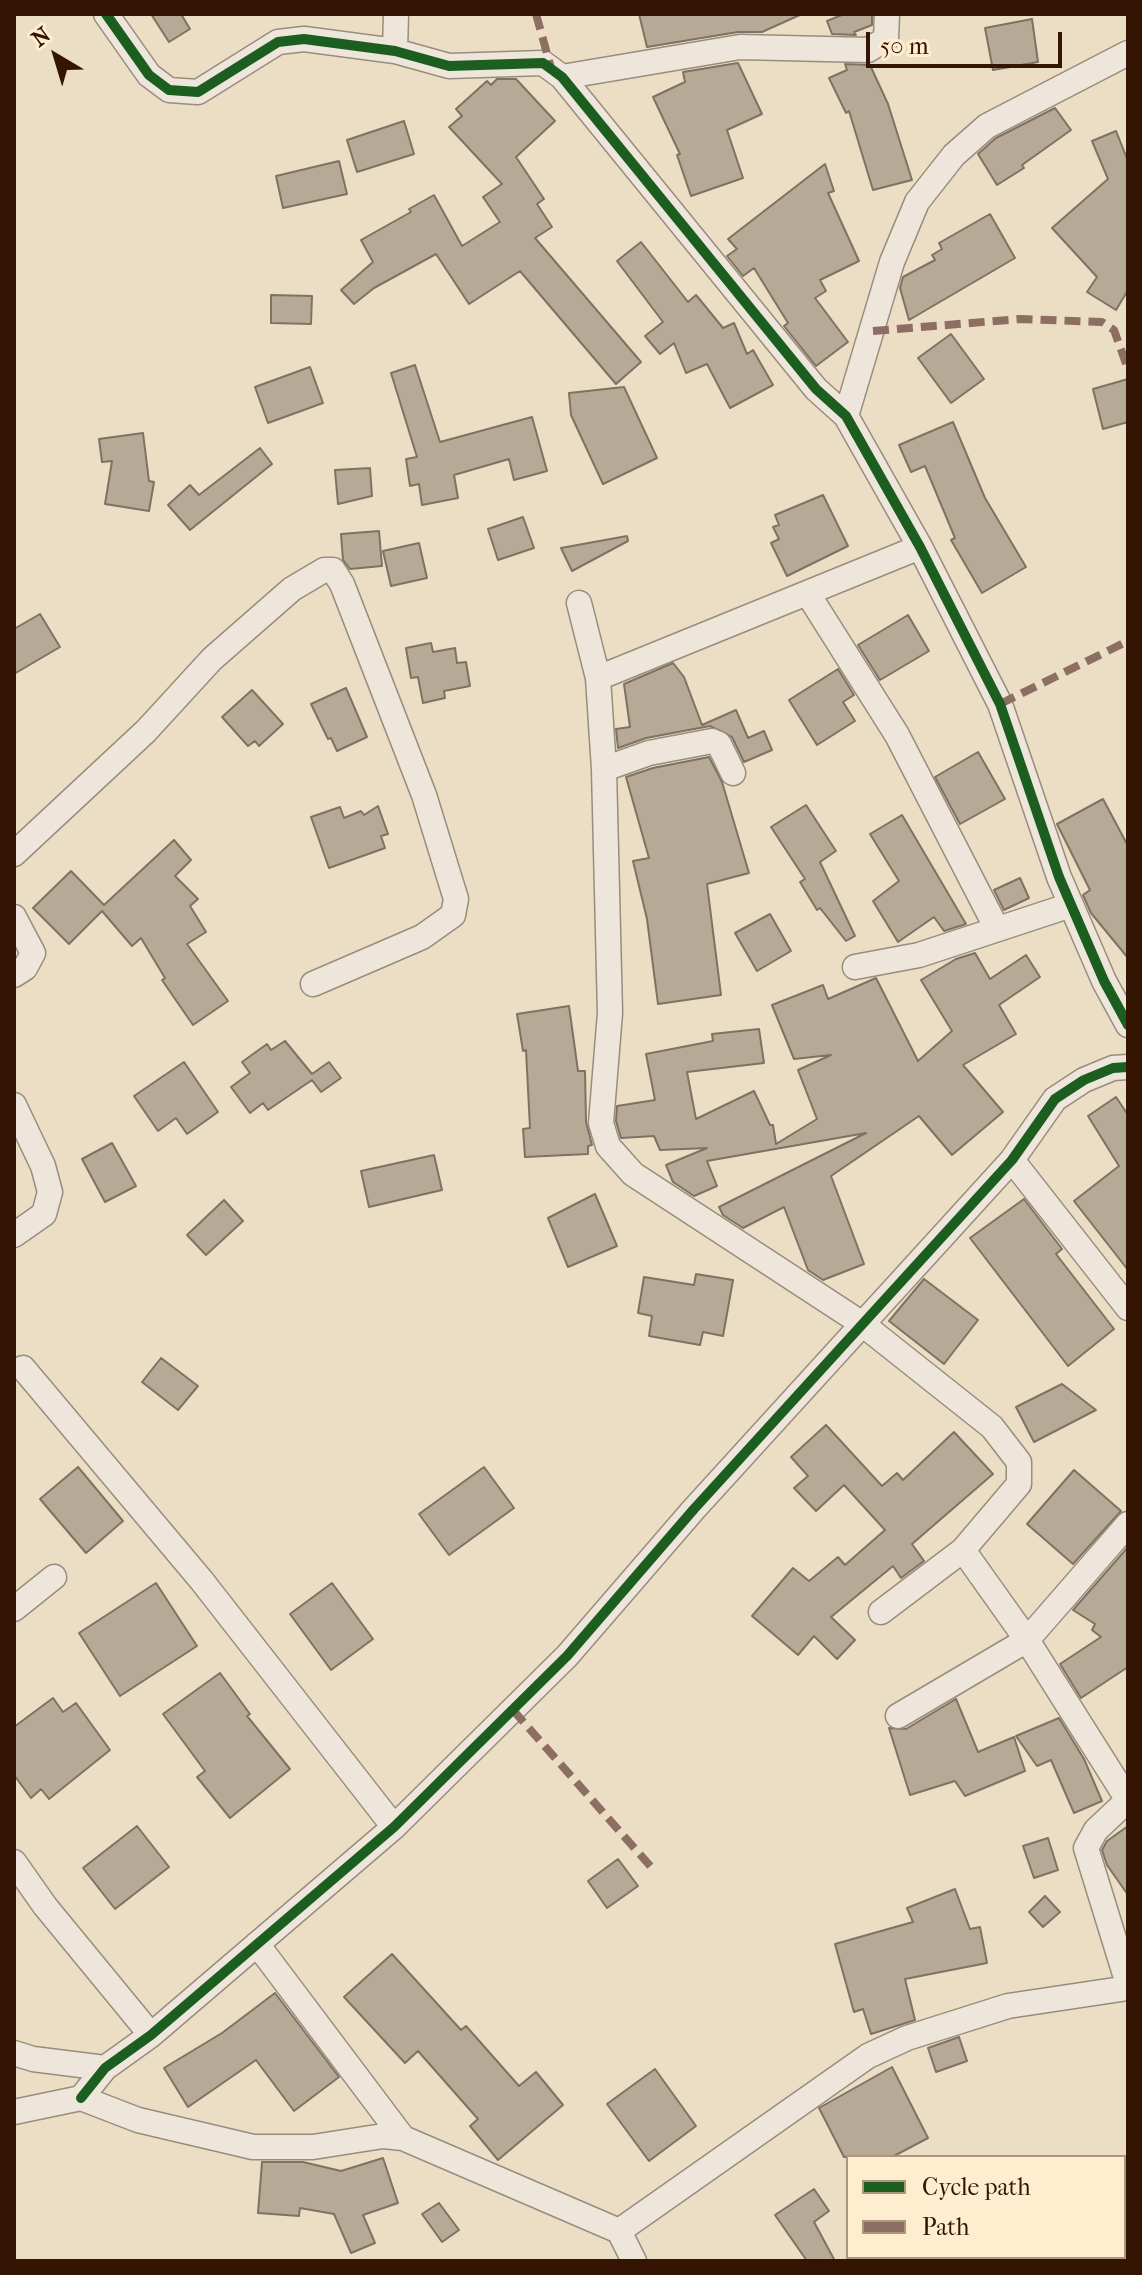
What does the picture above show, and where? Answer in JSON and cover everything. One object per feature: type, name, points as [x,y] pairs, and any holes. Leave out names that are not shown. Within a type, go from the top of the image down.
[{"type":"street","points":[[106,14],[149,75],[169,90],[198,92],[278,42],[304,39],[395,51],[449,66],[543,63],[562,77],[816,389],[846,416],[920,547],[1000,704],[1071,905],[1104,981],[1128,1025]]},
{"type":"street","points":[[395,51],[396,14]]},
{"type":"street","points":[[562,77],[740,47],[868,50],[886,39],[887,14]]},
{"type":"street","points":[[846,416],[892,262],[917,202],[954,155],[987,126],[1128,53]]},
{"type":"street","points":[[598,678],[920,547]]},
{"type":"street","points":[[14,854],[146,731],[224,649],[292,589],[324,570],[333,570],[342,584],[424,795],[456,899],[453,915],[422,937],[313,984]]},
{"type":"street","points":[[808,594],[897,735],[996,927]]},
{"type":"street","points":[[579,603],[598,678],[604,769],[610,1013],[601,1123],[608,1146],[633,1174],[861,1323],[992,1427],[1019,1462],[1019,1484],[963,1550],[881,1612]]},
{"type":"street","points":[[604,769],[649,753],[712,741],[719,744],[733,773]]},
{"type":"street","points":[[855,967],[919,955],[996,927],[1071,905]]},
{"type":"street","points":[[14,917],[33,953],[25,968],[14,975]]},
{"type":"street","points":[[81,2098],[105,2068],[151,2035],[394,1827],[567,1656],[861,1323],[1012,1160],[1055,1099],[1084,1080],[1113,1068],[1128,1067]]},
{"type":"street","points":[[14,1105],[43,1166],[50,1192],[44,1214],[14,1235]]},
{"type":"street","points":[[1012,1160],[1128,1308]]},
{"type":"street","points":[[23,1368],[202,1581],[394,1827]]},
{"type":"street","points":[[898,1716],[1027,1640],[1128,1524]]},
{"type":"street","points":[[619,2231],[868,2056],[907,2038],[1008,2006],[1128,1986],[1086,1848],[1096,1830],[1128,1800],[1027,1640],[963,1550]]},
{"type":"street","points":[[14,1609],[54,1577]]},
{"type":"street","points":[[14,1862],[45,1906],[151,2035]]},
{"type":"street","points":[[257,1944],[403,2138]]},
{"type":"street","points":[[14,2053],[33,2059],[105,2068]]},
{"type":"street","points":[[14,2112],[81,2098],[138,2120],[253,2147],[313,2147],[383,2136],[403,2138],[619,2231],[634,2261]]},
{"type":"building","points":[[151,14],[181,14],[190,29],[169,42]]},
{"type":"building","points":[[639,14],[802,14],[762,32],[738,32],[647,47]]},
{"type":"building","points":[[844,14],[872,14],[872,25],[854,32],[856,35],[832,34],[827,21]]},
{"type":"building","points":[[1032,19],[1038,62],[993,70],[985,28]]},
{"type":"building","points":[[738,63],[762,114],[727,130],[743,178],[691,196],[677,155],[680,154],[653,97],[685,82],[683,72]]},
{"type":"building","points":[[845,64],[870,65],[888,104],[912,180],[873,190],[849,111],[846,113],[829,78],[847,70]]},
{"type":"building","points":[[497,79],[516,79],[555,121],[516,157],[544,199],[537,204],[552,227],[535,238],[641,362],[616,384],[520,271],[469,304],[436,254],[374,288],[354,304],[341,290],[373,262],[361,240],[411,212],[409,209],[434,195],[462,246],[500,222],[483,197],[502,184],[449,127],[462,116],[456,109],[487,81],[491,85]]},
{"type":"building","points":[[1055,108],[1071,130],[1022,165],[1024,168],[997,185],[978,154],[996,138]]},
{"type":"building","points":[[404,121],[414,154],[357,172],[347,140]]},
{"type":"building","points":[[1116,131],[1128,161],[1128,290],[1116,310],[1087,292],[1097,277],[1052,228],[1108,179],[1092,141]]},
{"type":"building","points":[[339,161],[347,194],[283,208],[276,176]]},
{"type":"building","points":[[825,164],[834,191],[828,193],[859,261],[820,280],[826,291],[815,298],[848,342],[816,366],[784,326],[788,323],[754,268],[743,276],[727,256],[737,249],[728,239]]},
{"type":"building","points":[[990,214],[1015,258],[909,320],[900,288],[903,277],[935,260],[932,255],[942,249],[939,243]]},
{"type":"building","points":[[641,242],[688,302],[696,295],[723,328],[734,323],[747,354],[753,350],[773,385],[730,408],[707,364],[686,373],[674,343],[660,354],[645,336],[663,322],[617,261]]},
{"type":"building","points":[[271,295],[312,296],[311,324],[271,323]]},
{"type":"building","points":[[951,334],[984,379],[951,403],[918,358]]},
{"type":"building","points":[[415,365],[440,442],[532,417],[547,471],[514,480],[509,459],[454,475],[458,498],[422,505],[419,484],[410,486],[406,459],[417,457],[391,373]]},
{"type":"building","points":[[310,367],[323,403],[268,423],[255,387]]},
{"type":"building","points":[[1128,379],[1128,422],[1103,429],[1093,389]]},
{"type":"building","points":[[624,387],[657,458],[603,484],[571,415],[569,393]]},
{"type":"building","points":[[953,422],[985,498],[1026,567],[982,593],[951,540],[955,538],[925,466],[911,472],[899,445]]},
{"type":"building","points":[[143,433],[149,481],[154,482],[149,511],[105,504],[112,461],[102,462],[99,439]]},
{"type":"building","points":[[260,448],[272,464],[190,530],[168,505],[190,485],[199,495]]},
{"type":"building","points":[[370,468],[372,496],[338,504],[335,470]]},
{"type":"building","points":[[823,495],[848,546],[787,576],[771,543],[779,539],[773,527],[779,525],[775,515]]},
{"type":"building","points":[[523,517],[534,548],[498,560],[488,529]]},
{"type":"building","points":[[379,531],[382,566],[350,569],[343,560],[341,534]]},
{"type":"building","points":[[627,536],[628,541],[572,571],[561,548]]},
{"type":"building","points":[[419,543],[427,578],[391,586],[383,551]]},
{"type":"building","points":[[40,614],[60,647],[14,674],[14,629]]},
{"type":"building","points":[[908,615],[929,651],[880,680],[858,645]]},
{"type":"building","points":[[431,643],[433,652],[455,648],[457,663],[466,662],[470,686],[444,691],[445,698],[423,703],[418,677],[411,678],[406,648]]},
{"type":"building","points":[[673,663],[684,677],[702,725],[736,710],[748,738],[764,731],[772,750],[744,762],[732,737],[710,726],[646,738],[618,748],[616,729],[630,727],[624,684]]},
{"type":"building","points":[[838,669],[854,695],[843,702],[855,721],[817,745],[789,700]]},
{"type":"building","points":[[346,688],[367,737],[337,751],[311,704]]},
{"type":"building","points":[[252,690],[283,724],[259,746],[255,741],[248,746],[222,717]]},
{"type":"building","points":[[978,752],[1005,799],[960,824],[935,777]]},
{"type":"building","points":[[709,757],[722,782],[749,873],[707,884],[721,995],[658,1004],[647,919],[633,861],[649,858],[626,777],[653,768]]},
{"type":"building","points":[[1103,799],[1128,846],[1128,958],[1091,913],[1083,895],[1090,890],[1057,824]]},
{"type":"building","points":[[806,805],[836,851],[820,862],[855,936],[846,941],[820,908],[817,910],[800,882],[805,879],[771,827]]},
{"type":"building","points":[[378,806],[388,834],[381,836],[385,848],[329,868],[311,817],[340,807],[344,818],[361,811],[364,815]]},
{"type":"building","points":[[902,815],[966,924],[944,931],[934,917],[898,942],[873,901],[899,881],[870,834]]},
{"type":"building","points":[[174,840],[191,860],[175,876],[198,899],[190,906],[206,932],[187,944],[228,1001],[193,1025],[162,980],[165,978],[141,938],[132,946],[102,911],[69,944],[33,908],[71,871],[104,905]]},
{"type":"building","points":[[1020,878],[1029,898],[1004,910],[994,890]]},
{"type":"building","points":[[770,914],[791,951],[757,971],[735,933]]},
{"type":"building","points":[[975,953],[990,979],[1026,955],[1040,977],[999,1005],[1016,1034],[963,1065],[1003,1112],[952,1155],[919,1116],[831,1176],[864,1264],[823,1280],[808,1270],[784,1207],[743,1228],[723,1215],[719,1207],[866,1133],[707,1161],[717,1186],[694,1196],[673,1182],[666,1165],[707,1148],[660,1150],[654,1136],[621,1138],[616,1121],[617,1106],[655,1100],[646,1054],[713,1041],[712,1034],[759,1029],[764,1063],[687,1072],[696,1119],[754,1091],[770,1125],[773,1125],[776,1144],[817,1119],[798,1070],[831,1055],[794,1059],[772,1005],[823,985],[828,999],[876,978],[918,1061],[952,1031],[921,980],[956,959]]},
{"type":"building","points":[[569,1006],[578,1071],[585,1071],[586,1122],[592,1145],[588,1146],[588,1154],[525,1157],[523,1129],[530,1128],[526,1050],[523,1051],[517,1014]]},
{"type":"building","points":[[285,1041],[312,1074],[329,1062],[341,1078],[321,1092],[312,1080],[268,1110],[263,1103],[250,1113],[231,1087],[250,1073],[242,1062],[267,1044],[271,1050]]},
{"type":"building","points":[[184,1062],[218,1112],[187,1134],[176,1118],[158,1131],[134,1096]]},
{"type":"building","points":[[1116,1097],[1128,1115],[1128,1270],[1074,1201],[1119,1166],[1088,1116]]},
{"type":"building","points":[[112,1143],[136,1186],[105,1202],[82,1159]]},
{"type":"building","points":[[434,1155],[442,1190],[369,1207],[361,1171]]},
{"type":"building","points":[[595,1194],[617,1246],[568,1267],[548,1218]]},
{"type":"building","points":[[1024,1199],[1062,1249],[1056,1254],[1114,1329],[1068,1366],[970,1238]]},
{"type":"building","points":[[224,1200],[243,1221],[206,1255],[187,1235]]},
{"type":"building","points":[[696,1274],[733,1280],[723,1336],[703,1332],[700,1345],[649,1336],[652,1316],[638,1313],[644,1277],[694,1285]]},
{"type":"building","points":[[924,1279],[978,1320],[944,1364],[889,1321]]},
{"type":"building","points":[[161,1358],[198,1386],[178,1410],[142,1382]]},
{"type":"building","points":[[1062,1384],[1096,1410],[1034,1442],[1016,1407]]},
{"type":"building","points":[[826,1425],[882,1486],[897,1473],[903,1480],[954,1432],[993,1474],[912,1544],[924,1561],[901,1578],[893,1566],[831,1617],[855,1640],[837,1659],[814,1636],[798,1655],[752,1616],[793,1568],[809,1581],[838,1557],[845,1565],[885,1530],[844,1485],[816,1511],[794,1488],[808,1476],[791,1457]]},
{"type":"building","points":[[78,1467],[123,1521],[86,1553],[40,1499]]},
{"type":"building","points":[[484,1467],[514,1508],[449,1555],[419,1514]]},
{"type":"building","points":[[1074,1470],[1121,1511],[1073,1564],[1027,1524]]},
{"type":"building","points":[[1128,1547],[1128,1667],[1081,1698],[1060,1664],[1101,1637],[1092,1630],[1095,1624],[1073,1610]]},
{"type":"building","points":[[156,1583],[197,1646],[120,1696],[79,1633]]},
{"type":"building","points":[[332,1583],[373,1639],[331,1670],[290,1614]]},
{"type":"building","points":[[220,1673],[250,1714],[247,1716],[290,1769],[230,1818],[197,1777],[205,1771],[163,1714]]},
{"type":"building","points":[[53,1698],[63,1712],[76,1703],[110,1750],[49,1799],[41,1789],[31,1798],[14,1775],[14,1727]]},
{"type":"building","points":[[956,1699],[978,1752],[1014,1737],[1025,1771],[965,1796],[955,1781],[910,1795],[889,1728],[906,1729]]},
{"type":"building","points":[[1059,1718],[1084,1759],[1102,1801],[1074,1813],[1051,1760],[1037,1766],[1016,1736]]},
{"type":"building","points":[[137,1826],[169,1867],[115,1909],[83,1868]]},
{"type":"building","points":[[1128,1826],[1128,1895],[1107,1865],[1102,1850],[1107,1841]]},
{"type":"building","points":[[1048,1838],[1058,1870],[1034,1878],[1023,1846]]},
{"type":"building","points":[[618,1859],[638,1886],[607,1908],[588,1881]]},
{"type":"building","points":[[955,1889],[970,1929],[980,1927],[987,1963],[905,1979],[915,2020],[871,2034],[863,2009],[854,2012],[835,1944],[913,1922],[907,1908]]},
{"type":"building","points":[[1045,1896],[1060,1912],[1043,1927],[1029,1912]]},
{"type":"building","points":[[392,1954],[461,2030],[466,2026],[519,2086],[536,2072],[563,2105],[498,2160],[470,2126],[478,2119],[418,2051],[405,2063],[344,1997]]},
{"type":"building","points":[[275,1993],[339,2077],[294,2111],[256,2060],[188,2107],[164,2068],[222,2033]]},
{"type":"building","points":[[959,2037],[967,2061],[936,2072],[928,2048]]},
{"type":"building","points":[[892,2067],[928,2138],[896,2155],[844,2157],[819,2108]]},
{"type":"building","points":[[655,2069],[696,2126],[649,2161],[607,2104]]},
{"type":"building","points":[[383,2158],[398,2203],[363,2215],[375,2243],[351,2253],[334,2214],[300,2208],[299,2216],[258,2213],[262,2162],[303,2162],[341,2171]]},
{"type":"building","points":[[814,2189],[829,2211],[814,2222],[835,2261],[807,2261],[775,2215]]},
{"type":"building","points":[[439,2203],[459,2230],[442,2242],[422,2214]]},
{"type":"marked path","points":[[536,14],[551,68]]},
{"type":"marked path","points":[[873,331],[1020,319],[1102,322],[1114,330],[1128,369]]},
{"type":"marked path","points":[[1000,704],[1128,641]]},
{"type":"marked path","points":[[513,1710],[651,1867]]},
{"type":"cycle path","points":[[106,14],[149,75],[169,90],[198,92],[278,42],[304,39],[395,51],[449,66],[543,63],[562,77],[816,389],[846,416],[920,547],[1000,704],[1059,877],[1104,981],[1128,1025]]},
{"type":"cycle path","points":[[81,2098],[105,2068],[151,2035],[394,1827],[567,1656],[694,1509],[1012,1160],[1055,1099],[1084,1080],[1113,1068],[1128,1067]]}]
